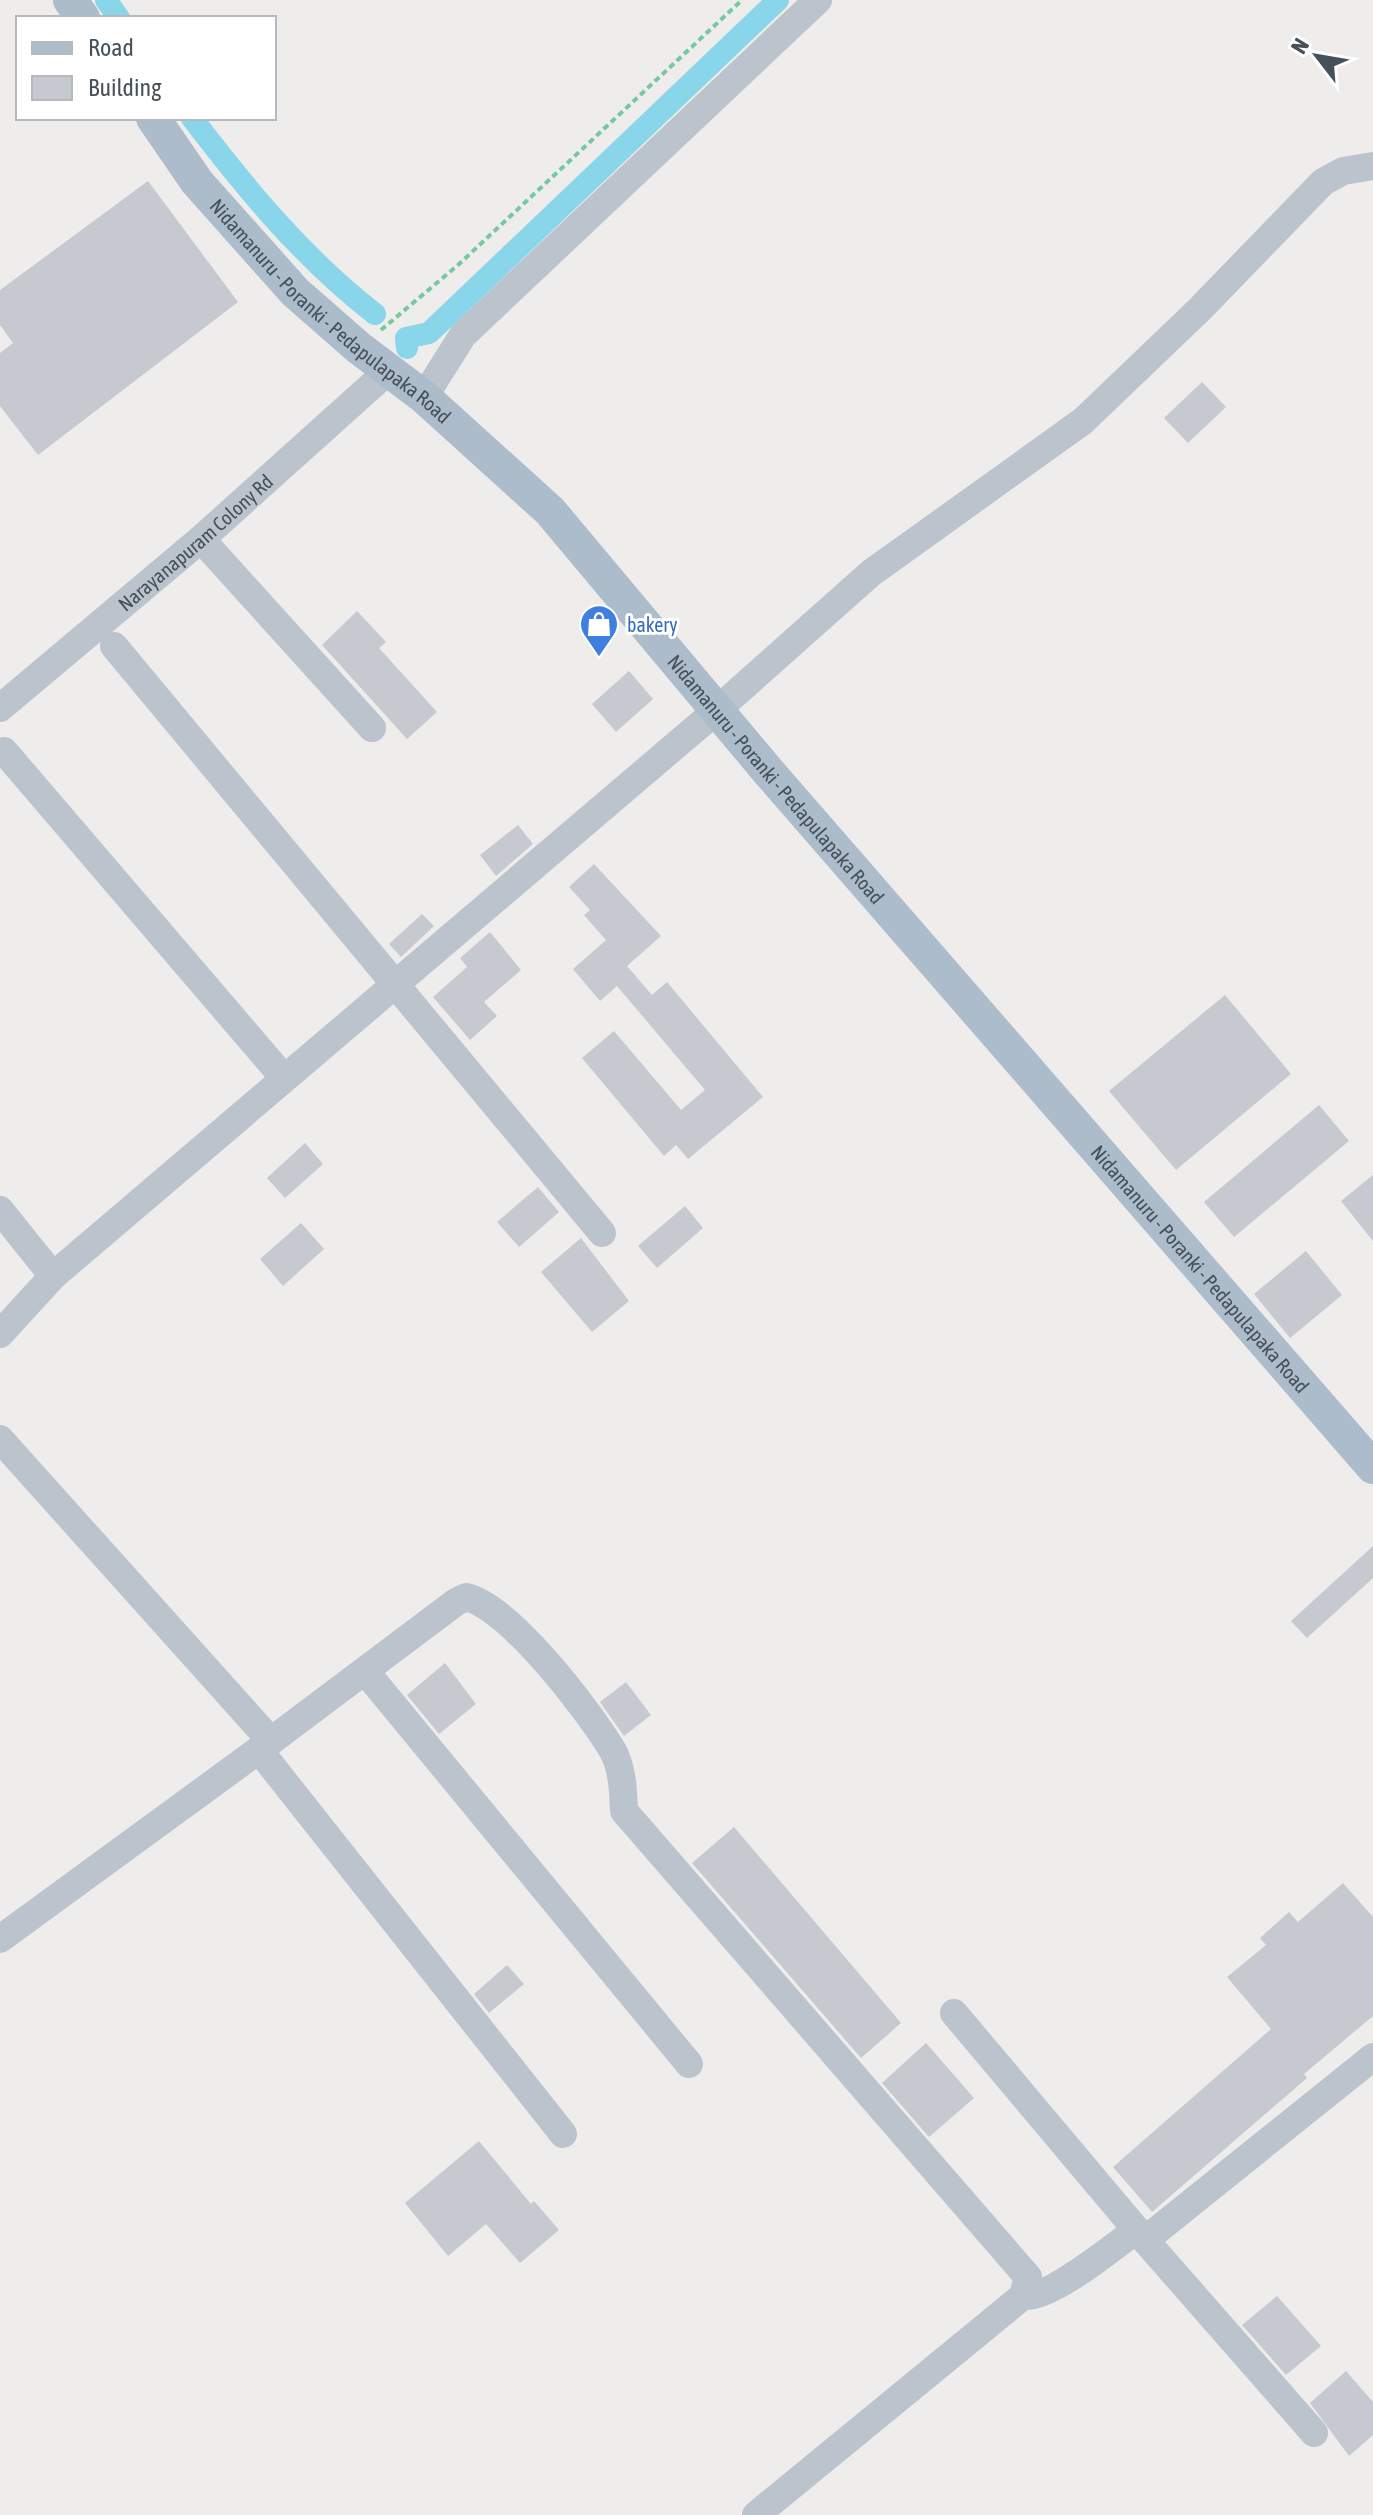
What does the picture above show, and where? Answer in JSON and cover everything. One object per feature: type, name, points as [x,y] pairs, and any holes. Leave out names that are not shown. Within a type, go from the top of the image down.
[{"type":"main road","name":"Nidamanuru - Poranki - Pedapulapaka Road","points":[[154,120],[197,182],[295,292],[359,348],[424,397],[550,511],[716,711],[1373,1467]]},
{"type":"street","points":[[424,397],[463,335],[818,0]]},
{"type":"street","points":[[0,1334],[53,1276],[716,711],[871,573],[1083,421],[1200,309],[1323,182],[1343,171],[1373,166]]},
{"type":"street","name":"Narayanapuram Colony Rd","points":[[0,708],[201,539],[388,371]]},
{"type":"street","points":[[201,539],[372,728]]},
{"type":"street","points":[[114,646],[602,1233]]},
{"type":"street","points":[[4,751],[284,1078]]},
{"type":"street","points":[[0,1210],[53,1276]]},
{"type":"street","points":[[0,1439],[265,1746],[563,2134]]},
{"type":"street","points":[[0,1939],[466,1597],[489,1606],[508,1620],[614,1753],[623,1781],[624,1811],[1028,2277],[1023,2296],[756,2515]]},
{"type":"street","points":[[365,1671],[689,2064]]},
{"type":"street","points":[[954,2013],[1141,2235],[1314,2433]]},
{"type":"street","points":[[1023,2296],[1034,2298],[1051,2291],[1141,2235],[1373,2057]]},
{"type":"path","points":[[359,348],[458,265],[742,0]]},
{"type":"building","points":[[148,181],[238,302],[38,455],[0,406],[0,353],[13,343],[0,325],[0,290]]},
{"type":"building","points":[[1202,382],[1226,407],[1188,443],[1164,418]]},
{"type":"building","points":[[357,611],[386,642],[379,648],[437,712],[407,739],[322,645]]},
{"type":"building","points":[[629,671],[653,699],[616,732],[592,704]]},
{"type":"building","points":[[518,825],[533,844],[496,876],[480,855]]},
{"type":"building","points":[[594,864],[661,936],[627,966],[652,995],[667,982],[763,1097],[688,1159],[676,1145],[664,1156],[582,1058],[614,1031],[681,1110],[705,1090],[617,986],[600,1001],[573,969],[606,940],[584,915],[590,910],[569,887]]},
{"type":"building","points":[[422,914],[434,926],[401,957],[389,944]]},
{"type":"building","points":[[490,932],[521,970],[484,1002],[497,1016],[470,1040],[433,997],[467,967],[460,958]]},
{"type":"building","points":[[1225,995],[1291,1074],[1176,1170],[1109,1091]]},
{"type":"building","points":[[1319,1105],[1349,1141],[1234,1237],[1204,1202]]},
{"type":"building","points":[[305,1143],[323,1164],[285,1198],[267,1178]]},
{"type":"building","points":[[1373,1175],[1373,1241],[1341,1201]]},
{"type":"building","points":[[538,1187],[559,1212],[519,1247],[497,1222]]},
{"type":"building","points":[[685,1206],[703,1228],[657,1268],[638,1246]]},
{"type":"building","points":[[301,1223],[324,1249],[283,1286],[260,1259]]},
{"type":"building","points":[[581,1238],[629,1301],[592,1332],[541,1272]]},
{"type":"building","points":[[1306,1251],[1342,1295],[1290,1338],[1254,1294]]},
{"type":"building","points":[[1373,1546],[1373,1578],[1307,1638],[1291,1621]]},
{"type":"building","points":[[445,1663],[476,1704],[439,1734],[407,1695]]},
{"type":"building","points":[[626,1682],[651,1715],[624,1736],[600,1702]]},
{"type":"building","points":[[734,1827],[901,2023],[861,2058],[692,1863]]},
{"type":"building","points":[[1343,1883],[1373,1917],[1373,2016],[1304,2074],[1307,2078],[1152,2212],[1113,2167],[1271,2029],[1227,1977],[1266,1945],[1260,1938],[1289,1912],[1298,1922]]},
{"type":"building","points":[[507,1965],[524,1984],[489,2013],[474,1994]]},
{"type":"building","points":[[926,2043],[974,2098],[929,2137],[882,2083]]},
{"type":"building","points":[[479,2141],[531,2204],[534,2201],[559,2230],[520,2263],[486,2224],[448,2256],[405,2203]]},
{"type":"building","points":[[1277,2296],[1321,2346],[1286,2375],[1242,2325]]},
{"type":"building","points":[[1346,2371],[1373,2402],[1373,2435],[1349,2456],[1310,2403]]},
{"type":"waterway","points":[[106,0],[118,16]]},
{"type":"waterway","points":[[407,348],[406,338],[429,333],[778,0]]},
{"type":"waterway","points":[[194,120],[277,222],[324,270],[375,314]]},
{"type":"place","name":"bakery","points":[[599,658]]}]
